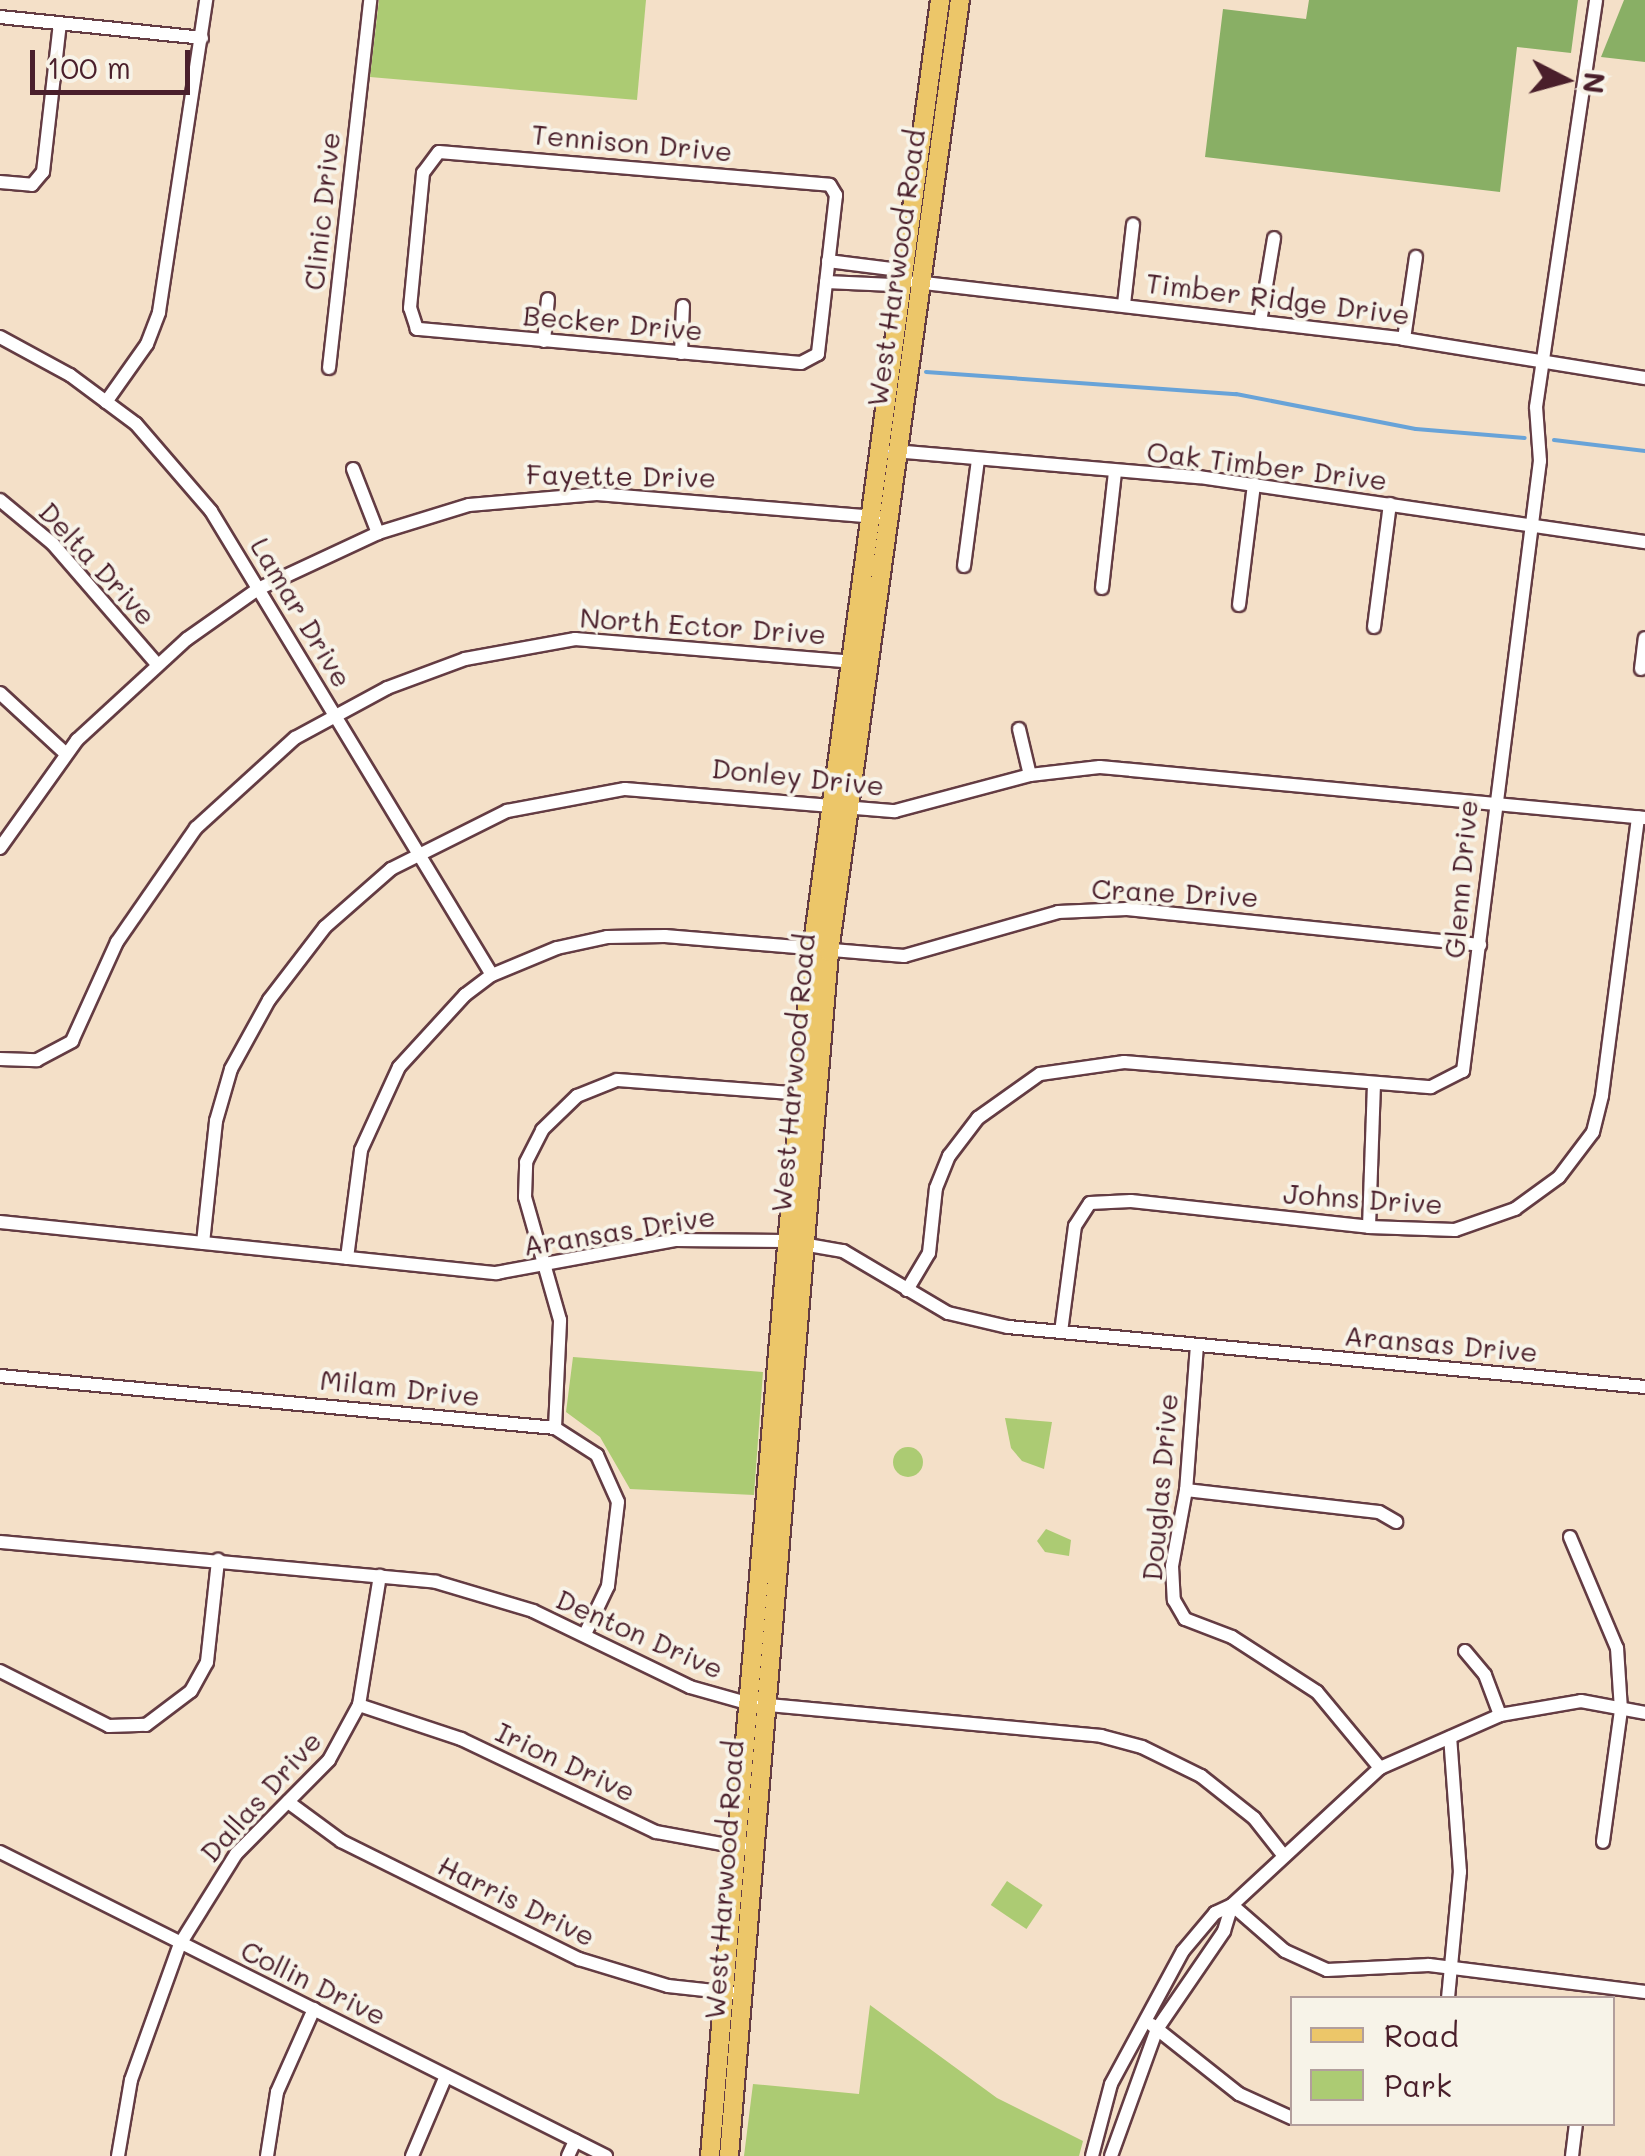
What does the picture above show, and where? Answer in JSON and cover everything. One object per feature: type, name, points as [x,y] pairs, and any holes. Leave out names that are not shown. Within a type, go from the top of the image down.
[{"type":"main road","name":"West Harwood Road","points":[[710,2156],[732,1992],[821,952],[943,50],[940,0]]},
{"type":"main road","name":"West Harwood Road","points":[[943,50],[960,0]]},
{"type":"main road","name":"West Harwood Road","points":[[729,2156],[732,1992]]},
{"type":"street","points":[[106,402],[148,344],[158,312],[206,0]]},
{"type":"street","name":"Clinic Drive","points":[[329,368],[370,0]]},
{"type":"street","name":"Glenn Drive","points":[[907,1290],[930,1253],[936,1188],[949,1156],[978,1118],[1040,1074],[1124,1062],[1374,1087],[1431,1088],[1463,1072],[1480,945],[1492,803],[1532,520],[1544,362],[1596,0]]},
{"type":"street","points":[[0,17],[202,38]]},
{"type":"street","points":[[0,182],[32,184],[42,172],[60,22]]},
{"type":"street","name":"Tennison Drive","points":[[412,326],[423,173],[431,157],[446,151],[830,185],[836,195],[828,261]]},
{"type":"street","points":[[1124,304],[1133,225]]},
{"type":"street","points":[[1260,322],[1274,238]]},
{"type":"street","points":[[1404,339],[1416,257]]},
{"type":"street","points":[[828,261],[892,269],[912,281],[892,286],[826,282],[828,261]]},
{"type":"street","name":"Timber Ridge Drive","points":[[912,281],[1404,339],[1645,378]]},
{"type":"street","name":"Becker Drive","points":[[412,326],[681,353],[810,360],[818,354],[826,282]]},
{"type":"street","points":[[544,340],[548,299]]},
{"type":"street","points":[[681,353],[684,306]]},
{"type":"street","name":"Lamar Drive","points":[[0,338],[106,402],[163,451],[210,510],[492,976]]},
{"type":"street","name":"Oak Timber Drive","points":[[889,450],[1254,484],[1532,520],[1645,542]]},
{"type":"street","points":[[964,566],[978,460]]},
{"type":"street","points":[[353,469],[378,532]]},
{"type":"street","points":[[1102,588],[1115,472]]},
{"type":"street","points":[[1239,605],[1254,484]]},
{"type":"street","name":"Fayette Drive","points":[[0,848],[66,754],[157,664],[258,588],[378,532],[469,505],[597,494],[881,517]]},
{"type":"street","name":"Delta Drive","points":[[0,500],[52,544],[157,664]]},
{"type":"street","points":[[1374,627],[1390,504]]},
{"type":"street","points":[[1640,669],[1645,638]]},
{"type":"street","name":"North Ector Drive","points":[[0,1059],[37,1060],[72,1041],[117,942],[196,828],[258,767],[335,714],[452,663],[575,639],[859,662]]},
{"type":"street","points":[[0,693],[66,754]]},
{"type":"street","points":[[1019,729],[1030,774]]},
{"type":"street","name":"Donley Drive","points":[[203,1243],[216,1121],[248,1033],[326,927],[416,854],[506,811],[587,793],[684,790],[841,806],[916,809],[1030,774],[1100,767],[1642,818]]},
{"type":"street","name":"Johns Drive","points":[[1061,1332],[1075,1226],[1090,1203],[1131,1201],[1369,1227],[1454,1230],[1483,1223],[1550,1185],[1593,1132],[1612,1033],[1642,818]]},
{"type":"street","name":"Crane Drive","points":[[347,1258],[361,1150],[384,1094],[444,1014],[492,976],[557,948],[607,938],[821,952],[925,954],[1058,912],[1126,909],[1480,945]]},
{"type":"street","points":[[555,1428],[560,1320],[525,1198],[526,1162],[542,1130],[577,1096],[618,1080],[806,1094]]},
{"type":"street","points":[[1369,1227],[1374,1087]]},
{"type":"street","name":"Aransas Drive","points":[[0,1222],[496,1273],[546,1267],[676,1240],[794,1242],[854,1255],[907,1290],[967,1318],[1061,1332],[1645,1387]]},
{"type":"street","name":"Douglas Drive","points":[[1197,1345],[1186,1490],[1172,1566],[1174,1600],[1186,1620],[1292,1671],[1349,1726],[1380,1768]]},
{"type":"street","name":"Milam Drive","points":[[0,1376],[555,1428],[598,1455],[618,1502],[608,1586],[586,1634]]},
{"type":"street","points":[[1186,1490],[1379,1512],[1396,1522]]},
{"type":"street","points":[[1570,1537],[1617,1648],[1620,1710],[1603,1842]]},
{"type":"street","name":"Denton Drive","points":[[0,1542],[380,1576],[470,1590],[586,1634],[690,1687],[755,1704],[1101,1736],[1142,1747],[1231,1797],[1284,1856]]},
{"type":"street","points":[[0,1671],[109,1726],[146,1725],[191,1690],[206,1662],[218,1560]]},
{"type":"street","name":"Dallas Drive","points":[[118,2156],[136,2064],[180,1944],[236,1854],[341,1744],[359,1706],[380,1576]]},
{"type":"street","points":[[1465,1652],[1485,1676],[1500,1715]]},
{"type":"street","points":[[1092,2156],[1096,2129],[1142,2018],[1199,1930],[1232,1905],[1380,1768],[1500,1715],[1581,1701],[1645,1713]]},
{"type":"street","name":"Irion Drive","points":[[359,1706],[443,1732],[656,1832],[745,1848]]},
{"type":"street","points":[[1448,1996],[1460,1872],[1450,1737]]},
{"type":"street","name":"Harris Drive","points":[[288,1802],[341,1841],[579,1959],[668,1986],[732,1992]]},
{"type":"street","name":"Collin Drive","points":[[0,1852],[606,2156]]},
{"type":"street","points":[[1232,1905],[1285,1951],[1327,1970],[1450,1968],[1591,1991],[1645,1992]]},
{"type":"street","points":[[1110,2156],[1114,2135],[1157,2028],[1224,1931],[1232,1905]]},
{"type":"street","points":[[267,2156],[277,2092],[314,2009]]},
{"type":"street","points":[[1142,2018],[1239,2094],[1290,2117]]},
{"type":"street","points":[[412,2156],[446,2076]]},
{"type":"street","points":[[1572,2156],[1576,2126]]},
{"type":"street","points":[[1096,2129],[1114,2135]]},
{"type":"street","points":[[568,2156],[575,2141]]},
{"type":"green space","points":[[379,0],[646,0],[637,100],[370,77]]},
{"type":"green space","points":[[1309,0],[1578,0],[1571,53],[1517,47],[1500,192],[1205,157],[1223,9],[1306,19]]},
{"type":"green space","points":[[1624,0],[1645,0],[1645,62],[1601,57]]},
{"type":"green space","points":[[573,1357],[763,1372],[754,1495],[630,1489],[600,1437],[566,1412]]},
{"type":"green space","points":[[1005,1418],[1052,1422],[1044,1469],[1022,1461],[1011,1448]]},
{"type":"green space","points":[[908,1447],[919,1451],[923,1462],[919,1473],[908,1477],[897,1473],[893,1462],[897,1451]]},
{"type":"green space","points":[[1046,1529],[1071,1540],[1069,1556],[1045,1552],[1037,1541]]},
{"type":"green space","points":[[1007,1881],[1043,1905],[1026,1929],[991,1905]]},
{"type":"green space","points":[[870,2005],[997,2098],[1083,2141],[1079,2156],[744,2156],[753,2084],[859,2094]]},
{"type":"waterway","points":[[926,372],[1236,394],[1416,429],[1525,438]]},
{"type":"waterway","points":[[1554,440],[1645,451]]}]
